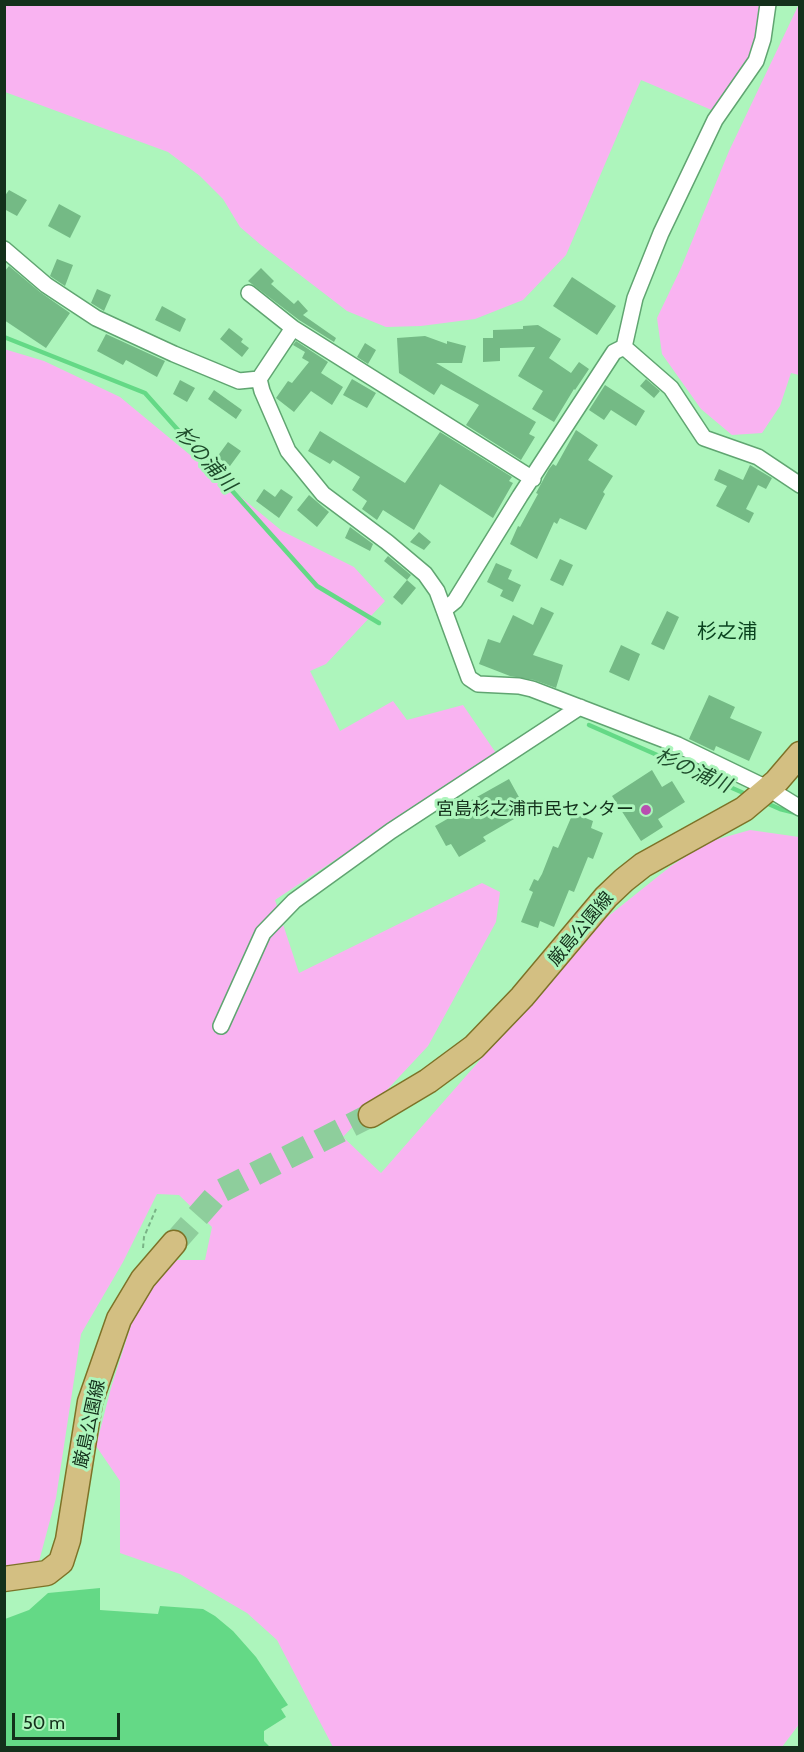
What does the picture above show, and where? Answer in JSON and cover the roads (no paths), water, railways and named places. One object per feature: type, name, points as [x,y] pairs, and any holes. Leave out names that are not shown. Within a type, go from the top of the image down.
[{"type":"main road","name":"厳島公園線","points":[[371,1115],[428,1081],[474,1047],[522,997],[606,897],[624,880],[642,865],[741,811],[765,792],[799,756]]},
{"type":"main road","name":"厳島公園線","points":[[4,1579],[47,1573],[61,1562],[68,1540],[90,1402],[119,1319],[143,1280],[174,1243]]},
{"type":"street","points":[[624,347],[634,298],[661,233],[715,120],[758,56],[768,4]]},
{"type":"street","points":[[4,249],[46,285],[96,318],[239,381],[259,379]]},
{"type":"street","points":[[249,293],[292,328],[533,479]]},
{"type":"street","points":[[292,328],[259,379],[288,451],[323,494],[425,574],[437,591],[469,678],[478,684],[532,689],[678,745],[765,792],[800,808]]},
{"type":"street","points":[[444,610],[455,601],[614,352],[624,347]]},
{"type":"street","points":[[624,347],[671,388],[704,438],[758,457],[800,485]]},
{"type":"street","points":[[221,1026],[263,933],[294,901],[391,831],[580,707]]},
{"type":"waterway","name":"杉の浦川","points":[[4,337],[145,393],[317,586],[379,623]]},
{"type":"waterway","name":"杉の浦川","points":[[589,725],[748,795]]},
{"type":"waterway","name":"杉の浦川","points":[[764,802],[796,813]]},
{"type":"tunnel","points":[[174,1243],[219,1192],[371,1115]]},
{"type":"place","name":"宮島杉之浦市民センター","points":[[646,810]]},
{"type":"district","name":"杉之浦","points":[[727,632]]}]
